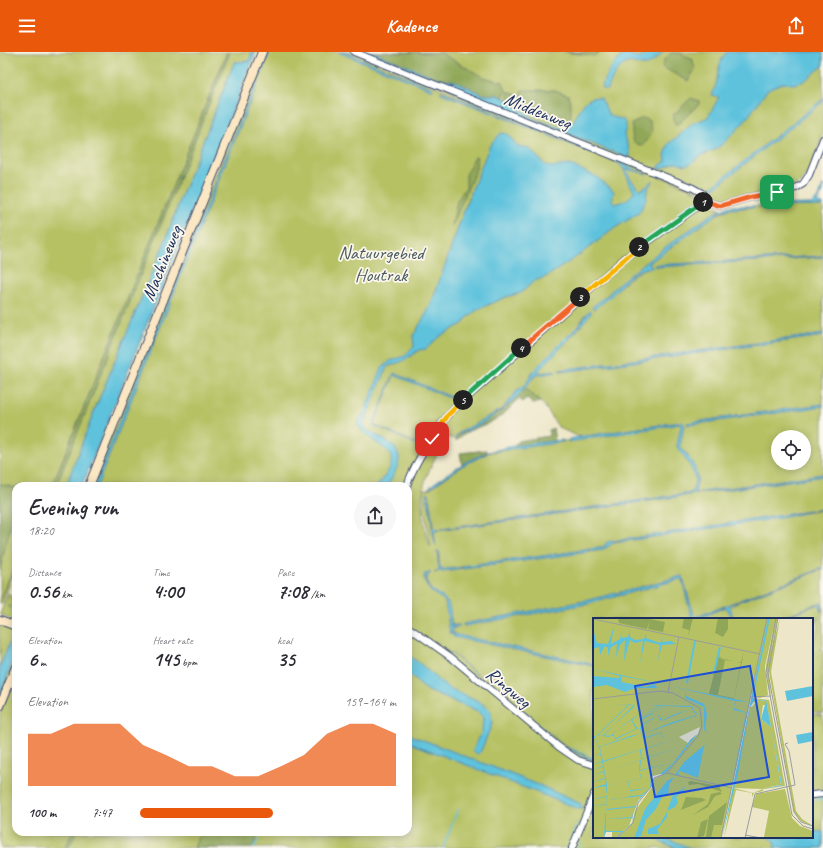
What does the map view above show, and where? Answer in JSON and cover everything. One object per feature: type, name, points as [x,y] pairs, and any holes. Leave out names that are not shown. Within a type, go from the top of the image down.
[{"type":"street","name":"Machineweg","points":[[90,482],[262,52]]},
{"type":"street","name":"Middenweg","points":[[354,52],[693,188],[702,193],[705,201]]},
{"type":"street","points":[[409,482],[424,453],[454,408],[625,258],[705,201],[720,206],[751,197],[796,188],[803,184],[809,175],[823,139]]},
{"type":"street","points":[[0,620],[12,625]]},
{"type":"street","name":"Ringweg","points":[[412,630],[452,658],[559,747],[578,760],[593,765]]},
{"type":"street","points":[[0,706],[12,677]]},
{"type":"street","points":[[813,795],[823,794]]},
{"type":"street","points":[[572,848],[593,796]]},
{"type":"green space","points":[[0,52],[227,52],[54,482],[12,482],[12,570],[1,599],[12,573],[12,578],[2,604],[0,604]]},
{"type":"green space","points":[[227,52],[230,52],[58,482],[54,482]]},
{"type":"green space","points":[[230,52],[252,52],[249,61],[235,62],[232,68],[166,239],[95,409],[68,482],[58,482]]},
{"type":"green space","name":"Natuurgebied Houtrak","points":[[265,52],[350,52],[696,191],[712,206],[721,209],[635,271],[593,307],[594,309],[633,275],[650,265],[649,263],[707,220],[728,209],[759,206],[823,206],[823,256],[656,265],[655,267],[823,257],[823,334],[560,370],[560,372],[823,336],[823,404],[687,423],[688,425],[823,406],[823,474],[695,493],[698,479],[688,456],[680,446],[684,425],[680,422],[580,437],[559,428],[544,405],[524,388],[536,375],[555,372],[536,372],[573,335],[591,312],[585,315],[575,329],[534,370],[525,386],[516,392],[502,409],[459,433],[453,439],[447,436],[426,477],[423,489],[422,514],[431,547],[424,510],[424,488],[428,490],[462,466],[490,452],[680,424],[677,446],[692,468],[694,474],[695,480],[691,493],[436,530],[433,527],[429,493],[427,493],[435,545],[434,533],[436,531],[823,476],[823,509],[607,542],[604,547],[600,548],[441,570],[439,563],[439,571],[434,573],[603,550],[613,543],[823,510],[823,568],[696,617],[694,615],[682,576],[590,600],[463,624],[464,626],[592,603],[680,579],[682,580],[693,618],[593,618],[593,665],[456,636],[452,630],[459,625],[452,625],[448,602],[430,589],[426,579],[428,574],[425,573],[424,579],[431,592],[445,601],[450,632],[454,637],[593,666],[593,838],[813,838],[813,713],[823,715],[823,848],[0,848],[0,714],[12,684],[12,836],[412,836],[412,482],[93,482]]},
{"type":"green space","points":[[358,52],[823,52],[823,136],[807,176],[798,185],[721,204],[709,201],[705,194]]},
{"type":"green space","points":[[372,52],[441,53],[483,77],[503,82],[506,91],[503,97],[497,95],[484,95],[455,81],[437,78]]},
{"type":"green space","points":[[565,52],[600,52],[594,56]]},
{"type":"green space","points":[[671,53],[678,53],[692,58],[695,69],[688,81],[662,67],[665,59]]},
{"type":"green space","points":[[522,90],[555,90],[568,95],[571,105],[571,117],[566,123],[558,121],[536,112],[508,97],[508,91],[521,96]]},
{"type":"green space","points":[[691,98],[699,101],[699,104],[676,126],[672,116]]},
{"type":"green space","points":[[642,118],[649,120],[652,127],[650,137],[643,146],[636,144],[632,131],[632,124]]},
{"type":"green space","points":[[475,156],[477,157],[476,169],[452,226],[457,201],[466,187],[466,175]]},
{"type":"green space","points":[[524,388],[540,402],[534,404],[527,399],[523,402],[519,399],[498,418],[465,433],[458,440],[455,440],[459,434],[505,409]]},
{"type":"green space","points":[[553,428],[555,441],[514,446],[518,441],[549,436],[549,430]]},
{"type":"green space","points":[[487,450],[487,452],[462,464],[460,453]]},
{"type":"green space","points":[[0,484],[12,487],[12,521],[0,569]]},
{"type":"green space","points":[[823,569],[823,648],[819,650],[823,650],[823,713],[813,711],[813,654],[815,653],[813,653],[813,644],[818,625],[818,616],[816,623],[813,624],[813,618],[783,618],[818,604],[821,611],[821,602],[781,618],[733,618],[730,607],[743,600]]},
{"type":"green space","points":[[8,594],[12,597],[12,607],[7,606],[12,609],[12,621],[0,614]]},
{"type":"green space","points":[[725,607],[728,610],[731,618],[699,618]]},
{"type":"green space","points":[[0,624],[12,629],[12,672],[0,703]]},
{"type":"green space","points":[[70,836],[74,836],[69,848],[65,848]]},
{"type":"green space","points":[[198,836],[257,836],[252,848],[194,848]]},
{"type":"water","points":[[252,52],[256,52],[84,482],[68,482],[95,409],[166,239],[232,68],[235,62],[249,61]]},
{"type":"water","points":[[268,52],[270,52],[99,482],[96,482]]},
{"type":"water","points":[[338,52],[344,52],[433,88],[433,90]]},
{"type":"water","points":[[366,52],[372,52],[437,78],[455,81],[484,95],[497,95],[507,99],[533,118],[567,130],[581,108],[589,99],[594,97],[601,98],[609,115],[623,120],[626,124],[624,134],[630,150],[630,159]]},
{"type":"water","points":[[649,52],[663,52],[649,64],[642,65],[631,62],[622,66],[616,73],[607,90],[601,88],[610,69],[622,55],[630,54],[640,58]]},
{"type":"water","points":[[727,52],[823,52],[823,66],[804,81],[795,84],[782,83],[768,89],[745,121],[724,143],[713,151],[699,156],[692,163],[685,165],[676,162],[660,169],[657,168],[666,161],[665,155],[669,144],[692,124],[708,117],[719,97],[712,95],[716,84],[719,67]]},
{"type":"water","points":[[441,91],[647,174],[626,169],[630,178],[639,189],[642,189],[653,180],[647,190],[646,200],[639,213],[615,228],[575,258],[546,277],[534,281],[521,293],[506,297],[477,310],[466,319],[464,323],[440,336],[426,349],[419,350],[403,361],[387,367],[363,425],[369,431],[394,447],[398,452],[399,458],[396,470],[389,482],[380,482],[387,473],[391,464],[391,456],[386,450],[364,433],[357,424],[365,411],[382,368],[390,361],[405,356],[414,347],[413,336],[430,307],[469,197],[490,145],[500,133],[507,134],[518,146],[529,148],[545,165],[550,167],[570,165],[595,176],[614,192],[612,200],[614,203],[620,203],[626,200],[634,192],[623,168],[618,163],[441,93]]},
{"type":"water","points":[[823,99],[823,101],[814,109],[713,189],[711,189],[664,171],[710,188]]},
{"type":"water","points":[[823,185],[823,192],[817,203],[823,204],[823,206],[759,207],[764,205],[811,204],[819,197]]},
{"type":"water","points":[[730,206],[755,207],[728,209],[718,213],[649,263],[652,268],[639,270],[628,278],[609,298],[594,309],[592,307],[608,295],[619,283],[664,248],[712,214]]},
{"type":"water","points":[[823,257],[655,267],[655,265]]},
{"type":"water","points":[[590,310],[592,312],[573,335],[537,373],[556,372],[534,376],[519,394],[501,410],[453,439],[459,433],[502,409],[516,392],[525,385],[534,370],[575,329]]},
{"type":"water","points":[[823,334],[823,336],[560,372],[559,370]]},
{"type":"water","points":[[394,373],[456,399],[461,398],[439,418],[455,401],[454,400],[394,375],[374,425],[422,446],[420,452],[420,446],[373,425]]},
{"type":"water","points":[[823,404],[823,406],[805,409],[688,425],[687,423]]},
{"type":"water","points":[[683,422],[684,425],[680,446],[693,464],[696,472],[697,481],[695,493],[823,474],[823,476],[436,531],[434,533],[436,546],[435,545],[427,493],[429,493],[433,527],[436,530],[691,493],[695,480],[694,474],[692,468],[677,446],[681,426],[680,424],[568,442],[569,439],[580,437]]},
{"type":"water","points":[[563,440],[563,442],[490,452],[462,466],[428,489],[434,483],[461,465],[489,452],[531,443]]},
{"type":"water","points":[[823,509],[780,518],[613,543],[603,550],[434,573],[439,571],[437,551],[439,551],[438,559],[441,570],[600,548],[604,547],[607,542]]},
{"type":"water","points":[[823,568],[730,605],[733,618],[725,607],[699,618],[692,618],[682,580],[680,579],[592,603],[464,626],[463,624],[590,600],[682,576],[694,615],[696,617]]},
{"type":"water","points":[[430,572],[430,574],[426,576],[427,585],[447,601],[452,626],[459,625],[460,627],[452,628],[453,634],[583,662],[593,666],[454,637],[450,632],[445,601],[428,588],[424,580],[424,575]]},
{"type":"water","points":[[821,602],[821,612],[818,604],[781,618]]},
{"type":"water","points":[[12,636],[12,664],[0,694],[0,667]]},
{"type":"water","points":[[412,658],[444,685],[455,692],[482,704],[491,712],[492,724],[480,753],[477,754],[473,750],[482,732],[483,717],[478,712],[426,690],[412,678]]},
{"type":"water","points":[[412,736],[539,785],[581,804],[582,809],[412,744]]},
{"type":"water","points":[[563,745],[593,759],[593,761],[568,749]]},
{"type":"water","points":[[813,831],[823,832],[823,848],[775,848],[774,842],[769,838],[813,838]]},
{"type":"water","points":[[652,838],[667,839],[691,848],[677,848]]},
{"type":"waterway","points":[[813,800],[823,799]]},
{"type":"waterway","points":[[443,848],[458,809]]},
{"type":"waterway","points":[[568,848],[578,823]]},
{"type":"waterway","points":[[253,848],[258,840]]},
{"type":"waterway","points":[[578,848],[581,842]]},
{"type":"route","points":[[432,439],[454,408],[608,272],[645,243],[705,201],[720,206],[751,197],[777,192]]}]
